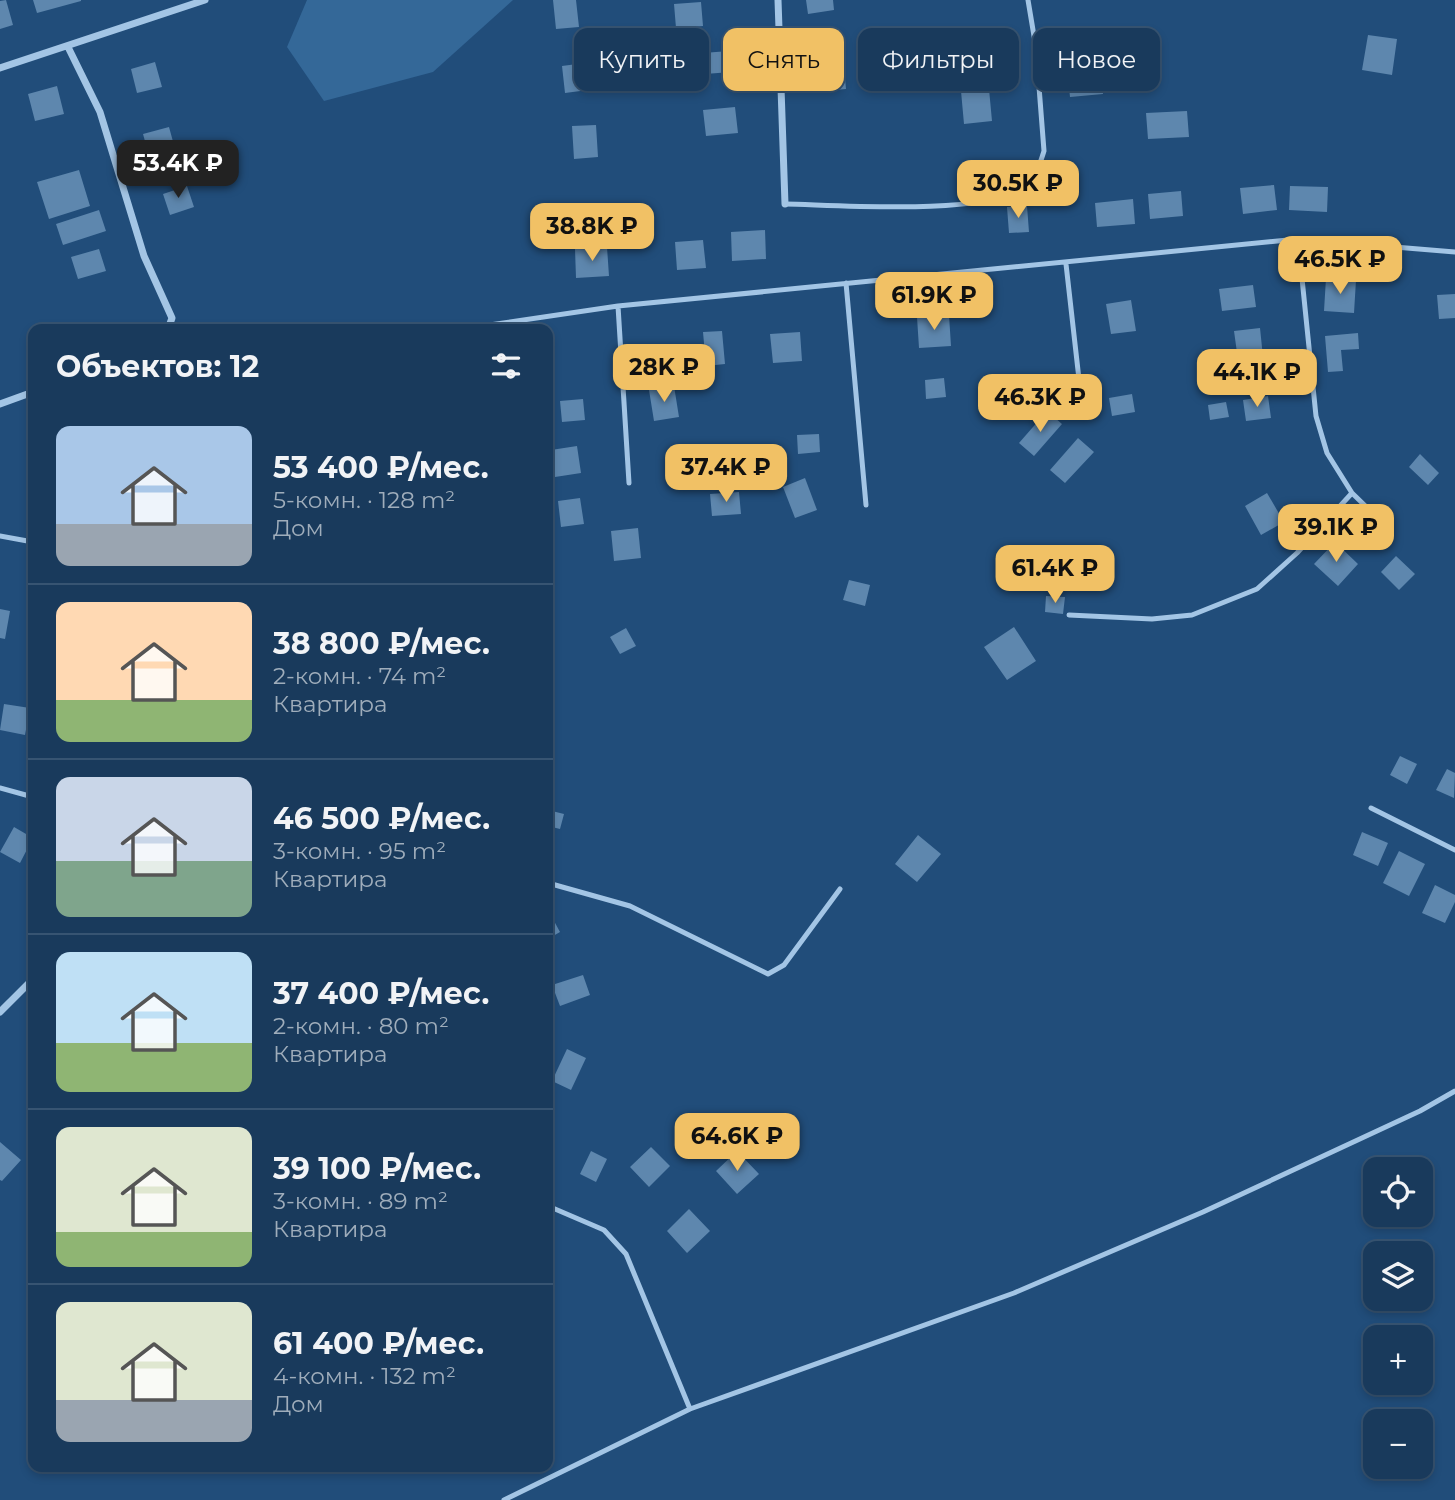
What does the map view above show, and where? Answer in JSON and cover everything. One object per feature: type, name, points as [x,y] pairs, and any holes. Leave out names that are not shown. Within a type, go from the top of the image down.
[{"type":"street","points":[[0,68],[205,0]]},
{"type":"street","points":[[778,0],[785,204]]},
{"type":"street","points":[[68,47],[100,112],[145,256],[172,318],[170,324]]},
{"type":"street","points":[[0,404],[28,394]]},
{"type":"street","points":[[0,1012],[28,984]]},
{"type":"lane","points":[[785,204],[941,206],[1013,194],[1026,186],[1040,166],[1044,151],[1036,48],[1028,0]]},
{"type":"lane","points":[[496,324],[618,306],[1066,264],[1166,250],[1298,239],[1455,251]]},
{"type":"lane","points":[[1298,239],[1317,416],[1327,453],[1352,493],[1391,531]]},
{"type":"lane","points":[[1066,264],[1081,397]]},
{"type":"lane","points":[[846,283],[866,505]]},
{"type":"lane","points":[[618,306],[629,483]]},
{"type":"lane","points":[[1069,615],[1152,619],[1192,615],[1257,589],[1297,553],[1352,493]]},
{"type":"lane","points":[[0,536],[28,541]]},
{"type":"lane","points":[[0,788],[28,796]]},
{"type":"lane","points":[[1371,808],[1455,850]]},
{"type":"lane","points":[[553,884],[630,906],[768,974],[784,965],[840,889]]},
{"type":"lane","points":[[503,1500],[690,1409],[1014,1293],[1203,1212],[1420,1111],[1455,1091]]},
{"type":"lane","points":[[553,1208],[604,1230],[626,1254],[690,1409]]},
{"type":"shaded area","points":[[307,0],[513,0],[433,72],[324,101],[287,47]]},
{"type":"building","points":[[6,0],[13,25],[0,29],[0,1]]},
{"type":"building","points":[[33,0],[81,0],[81,1],[37,13]]},
{"type":"building","points":[[553,0],[576,0],[579,27],[556,29]]},
{"type":"building","points":[[806,0],[833,0],[834,10],[808,14]]},
{"type":"building","points":[[701,2],[703,26],[676,28],[674,4]]},
{"type":"building","points":[[1368,35],[1397,39],[1392,75],[1362,70]]},
{"type":"building","points":[[723,51],[723,73],[709,74],[709,53]]},
{"type":"building","points":[[155,62],[162,87],[137,93],[131,69]]},
{"type":"building","points":[[574,64],[574,91],[580,91],[565,93],[562,66]]},
{"type":"building","points":[[57,86],[64,114],[35,121],[28,94]]},
{"type":"building","points":[[961,91],[989,91],[992,121],[964,124]]},
{"type":"building","points":[[1069,91],[1103,91],[1103,94],[1070,97]]},
{"type":"building","points":[[735,107],[738,133],[706,136],[703,110]]},
{"type":"building","points":[[1187,111],[1189,137],[1148,139],[1146,113]]},
{"type":"building","points":[[596,125],[598,157],[574,159],[572,126]]},
{"type":"building","points":[[169,127],[177,156],[151,163],[143,134]]},
{"type":"building","points":[[79,170],[90,206],[49,219],[37,182]]},
{"type":"building","points":[[1274,185],[1277,210],[1243,214],[1240,188]]},
{"type":"building","points":[[187,186],[194,207],[170,215],[163,194]]},
{"type":"building","points":[[1290,186],[1328,187],[1327,212],[1289,210]]},
{"type":"building","points":[[1181,191],[1183,216],[1150,219],[1148,194]]},
{"type":"building","points":[[1133,199],[1135,224],[1097,227],[1095,203]]},
{"type":"building","points":[[1027,206],[1029,232],[1009,233],[1007,207]]},
{"type":"building","points":[[99,210],[106,231],[63,245],[56,224]]},
{"type":"building","points":[[765,230],[766,259],[732,261],[731,232]]},
{"type":"building","points":[[703,240],[706,268],[677,270],[675,242]]},
{"type":"building","points":[[607,247],[609,276],[576,278],[575,249]]},
{"type":"building","points":[[99,249],[106,271],[78,279],[71,257]]},
{"type":"building","points":[[1326,278],[1356,280],[1354,313],[1324,311]]},
{"type":"building","points":[[1253,285],[1256,307],[1222,311],[1219,289]]},
{"type":"building","points":[[1455,294],[1455,318],[1439,319],[1437,295]]},
{"type":"building","points":[[1131,300],[1136,331],[1111,334],[1106,304]]},
{"type":"building","points":[[949,315],[951,346],[919,348],[917,317]]},
{"type":"building","points":[[1260,328],[1263,357],[1238,360],[1234,331]]},
{"type":"building","points":[[722,331],[725,364],[706,366],[703,332]]},
{"type":"building","points":[[800,332],[802,361],[773,363],[770,334]]},
{"type":"building","points":[[1358,333],[1359,349],[1341,350],[1343,371],[1328,372],[1325,336]]},
{"type":"building","points":[[944,378],[946,397],[926,399],[925,380]]},
{"type":"building","points":[[1007,385],[1009,412],[996,414],[994,386]]},
{"type":"building","points":[[674,386],[679,417],[654,421],[649,390]]},
{"type":"building","points":[[1132,394],[1135,412],[1112,416],[1109,398]]},
{"type":"building","points":[[1268,396],[1271,418],[1246,421],[1243,400]]},
{"type":"building","points":[[583,399],[585,420],[562,422],[560,401]]},
{"type":"building","points":[[1226,402],[1229,417],[1210,420],[1208,405]]},
{"type":"building","points":[[1047,411],[1062,424],[1034,456],[1019,443]]},
{"type":"building","points":[[819,434],[820,452],[798,454],[797,435]]},
{"type":"building","points":[[1078,438],[1094,452],[1065,483],[1050,470]]},
{"type":"building","points":[[577,446],[581,473],[555,477],[553,450]]},
{"type":"building","points":[[695,452],[698,477],[671,481],[668,455]]},
{"type":"building","points":[[1420,454],[1439,473],[1428,485],[1409,467]]},
{"type":"building","points":[[805,478],[817,510],[795,518],[783,487]]},
{"type":"building","points":[[739,492],[741,514],[712,516],[710,494]]},
{"type":"building","points":[[1267,493],[1284,522],[1261,535],[1245,506]]},
{"type":"building","points":[[580,498],[584,524],[561,527],[558,501]]},
{"type":"building","points":[[638,528],[641,558],[614,561],[611,531]]},
{"type":"building","points":[[1335,542],[1358,564],[1338,586],[1314,564]]},
{"type":"building","points":[[1396,556],[1415,574],[1399,590],[1381,572]]},
{"type":"building","points":[[849,580],[870,585],[865,606],[843,600]]},
{"type":"building","points":[[1046,596],[1065,597],[1063,614],[1045,612]]},
{"type":"building","points":[[0,609],[10,611],[5,639],[0,638]]},
{"type":"building","points":[[1014,627],[1036,661],[1007,680],[984,647]]},
{"type":"building","points":[[626,628],[636,646],[620,654],[610,637]]},
{"type":"building","points":[[4,704],[28,708],[25,735],[0,730]]},
{"type":"building","points":[[1400,756],[1417,764],[1407,784],[1390,775]]},
{"type":"building","points":[[1447,769],[1455,773],[1454,798],[1436,790]]},
{"type":"building","points":[[553,811],[564,814],[560,829],[553,827]]},
{"type":"building","points":[[14,827],[28,835],[28,848],[20,863],[0,852]]},
{"type":"building","points":[[1362,832],[1388,843],[1378,866],[1353,855]]},
{"type":"building","points":[[918,835],[941,854],[917,882],[895,864]]},
{"type":"building","points":[[1399,851],[1425,864],[1409,896],[1383,883]]},
{"type":"building","points":[[1435,885],[1455,895],[1455,902],[1445,923],[1422,913]]},
{"type":"building","points":[[553,919],[560,932],[553,936]]},
{"type":"building","points":[[583,975],[590,995],[560,1006],[553,985]]},
{"type":"building","points":[[567,1049],[586,1058],[571,1090],[553,1081]]},
{"type":"building","points":[[0,1142],[21,1160],[2,1181],[0,1180]]},
{"type":"building","points":[[651,1147],[670,1166],[649,1187],[630,1167]]},
{"type":"building","points":[[591,1151],[607,1159],[596,1182],[580,1174]]},
{"type":"building","points":[[737,1151],[759,1174],[737,1194],[716,1171]]},
{"type":"building","points":[[689,1209],[710,1231],[687,1253],[667,1231]]}]
